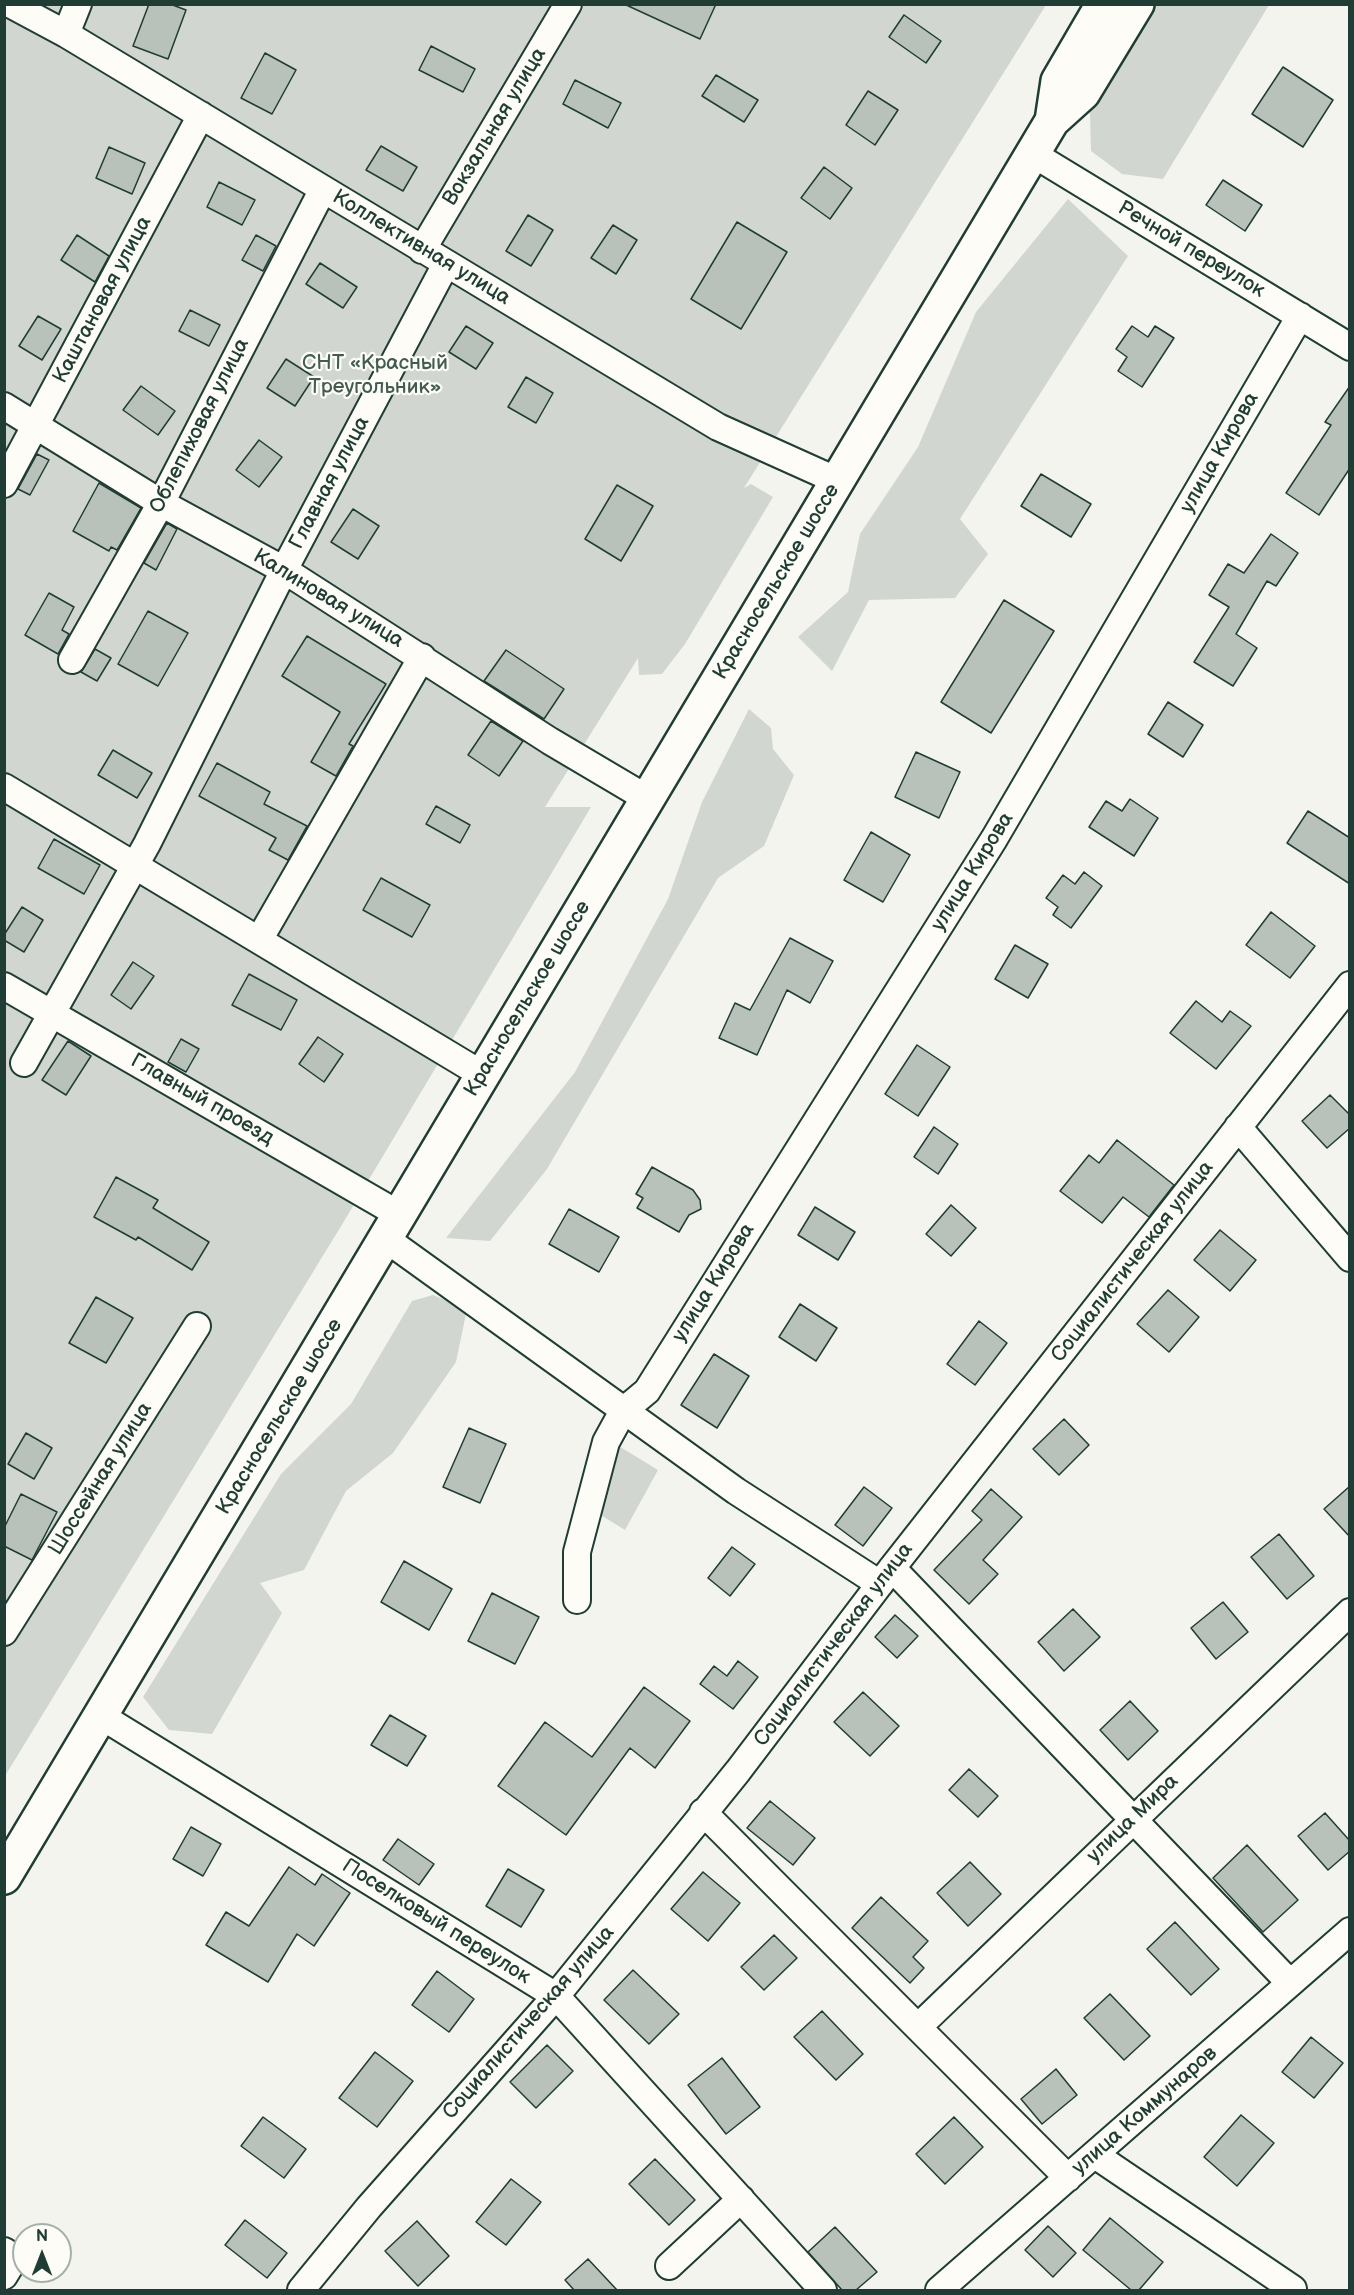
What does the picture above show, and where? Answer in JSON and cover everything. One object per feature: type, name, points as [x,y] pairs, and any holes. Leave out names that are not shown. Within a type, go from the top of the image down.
[{"type":"highway","name":"Красносельское шоссе","points":[[1052,121],[1058,81],[1103,4]]},
{"type":"highway","name":"Красносельское шоссе","points":[[4,1877],[1052,121],[1083,93],[1137,4]]},
{"type":"street","name":"Коллективная улица","points":[[10,4],[66,34],[718,427],[838,481]]},
{"type":"street","points":[[66,34],[78,4]]},
{"type":"street","name":"Вокзальная улица","points":[[422,249],[568,4]]},
{"type":"street","name":"Каштановая улица","points":[[4,484],[201,115]]},
{"type":"street","name":"Речной переулок","points":[[1033,154],[1350,346]]},
{"type":"street","name":"Облепиховая улица","points":[[72,660],[161,503],[323,189]]},
{"type":"street","name":"Главная улица","points":[[24,1063],[136,865],[284,570],[446,264]]},
{"type":"street","name":"улица Кирова","points":[[623,1411],[647,1391],[994,839],[1300,316]]},
{"type":"street","name":"Калиновая улица","points":[[4,406],[161,503],[284,570],[550,741],[648,799]]},
{"type":"street","points":[[259,939],[422,657]]},
{"type":"street","points":[[4,787],[483,1075]]},
{"type":"street","name":"Социалистическая улица","points":[[301,2290],[369,2206],[556,1996],[738,1771],[886,1576],[1350,985]]},
{"type":"street","name":"Главный проезд","points":[[4,986],[393,1227],[623,1411],[736,1491],[886,1576],[1133,1820],[1290,1983]]},
{"type":"street","points":[[1238,1127],[1350,1258]]},
{"type":"street","name":"Шоссейная улица","points":[[4,1632],[197,1326]]},
{"type":"street","points":[[577,1600],[577,1552],[606,1442],[623,1411]]},
{"type":"street","name":"улица Мира","points":[[918,2027],[1350,1612]]},
{"type":"street","name":"Поселковый переулок","points":[[101,1716],[556,1996],[823,2290]]},
{"type":"street","points":[[703,1812],[1068,2178]]},
{"type":"street","name":"улица Коммунаров","points":[[939,2290],[1350,1931]]},
{"type":"street","points":[[1095,2155],[1293,2289]]},
{"type":"street","points":[[669,2266],[741,2199]]},
{"type":"street","points":[[4,2251],[15,2258],[4,2276]]},
{"type":"green space","name":"СНТ «Красный Треугольник»","points":[[14,5],[1046,5],[744,488],[751,484],[773,497],[685,644],[662,674],[639,675],[638,658],[545,807],[591,807],[346,1218],[5,1776],[4,23]]},
{"type":"green space","points":[[1152,5],[1269,5],[1163,179],[1122,174],[1091,151],[1090,112]]},
{"type":"green space","points":[[1068,199],[1128,256],[960,519],[988,554],[955,598],[869,600],[832,671],[798,637],[848,592],[860,534],[918,447],[976,312]]},
{"type":"green space","points":[[749,709],[771,728],[773,749],[794,775],[764,846],[718,878],[547,1169],[490,1241],[446,1238],[575,1072],[668,899],[702,802]]},
{"type":"green space","points":[[433,1295],[467,1309],[456,1362],[393,1453],[346,1491],[304,1570],[260,1583],[282,1613],[212,1734],[169,1730],[143,1697],[281,1474],[351,1404],[412,1301]]},
{"type":"green space","points":[[617,1445],[658,1470],[625,1530],[599,1514]]},
{"type":"building","points":[[149,4],[170,4],[186,10],[168,59],[133,46]]},
{"type":"building","points":[[624,4],[716,4],[700,39]]},
{"type":"building","points":[[904,15],[941,41],[926,63],[889,37]]},
{"type":"building","points":[[431,46],[475,69],[463,92],[419,70]]},
{"type":"building","points":[[265,53],[296,70],[272,114],[241,98]]},
{"type":"building","points":[[1283,67],[1333,100],[1303,147],[1252,114]]},
{"type":"building","points":[[716,75],[758,100],[744,122],[702,96]]},
{"type":"building","points":[[575,80],[621,103],[608,128],[563,104]]},
{"type":"building","points":[[868,91],[898,110],[875,145],[846,125]]},
{"type":"building","points":[[381,146],[417,167],[403,191],[366,170]]},
{"type":"building","points":[[109,147],[145,163],[132,194],[96,178]]},
{"type":"building","points":[[824,167],[852,188],[830,219],[801,198]]},
{"type":"building","points":[[1223,180],[1262,205],[1245,231],[1206,205]]},
{"type":"building","points":[[219,182],[255,200],[242,225],[207,207]]},
{"type":"building","points":[[528,215],[553,230],[531,266],[506,251]]},
{"type":"building","points":[[737,222],[787,252],[741,329],[691,299]]},
{"type":"building","points":[[613,225],[637,240],[616,274],[591,258]]},
{"type":"building","points":[[77,235],[109,256],[95,282],[61,260]]},
{"type":"building","points":[[256,235],[276,246],[263,271],[242,260]]},
{"type":"building","points":[[320,263],[357,287],[343,308],[306,284]]},
{"type":"building","points":[[190,310],[220,325],[209,346],[179,331]]},
{"type":"building","points":[[38,316],[61,329],[42,360],[19,346]]},
{"type":"building","points":[[466,326],[493,343],[476,369],[449,352]]},
{"type":"building","points":[[1132,326],[1148,337],[1155,326],[1174,338],[1142,387],[1118,371],[1127,357],[1116,349]]},
{"type":"building","points":[[286,359],[314,377],[295,406],[267,388]]},
{"type":"building","points":[[526,377],[553,393],[536,423],[508,407]]},
{"type":"building","points":[[141,386],[175,411],[158,435],[123,410]]},
{"type":"building","points":[[1350,386],[1350,468],[1319,515],[1286,493],[1331,425],[1325,422]]},
{"type":"building","points":[[259,440],[282,457],[259,487],[236,470]]},
{"type":"building","points":[[37,454],[49,460],[30,495],[18,489]]},
{"type":"building","points":[[1041,474],[1091,504],[1071,537],[1021,506]]},
{"type":"building","points":[[99,483],[141,508],[117,550],[111,547],[109,551],[73,531]]},
{"type":"building","points":[[617,485],[653,506],[621,561],[585,539]]},
{"type":"building","points":[[353,509],[379,526],[358,559],[331,542]]},
{"type":"building","points":[[167,523],[177,529],[156,570],[144,563]]},
{"type":"building","points":[[1271,534],[1298,553],[1276,586],[1267,581],[1236,634],[1257,648],[1233,686],[1194,662],[1229,607],[1209,595],[1228,564],[1244,573]]},
{"type":"building","points":[[49,593],[74,607],[62,630],[69,634],[58,654],[25,635]]},
{"type":"building","points":[[1004,600],[1054,631],[991,733],[941,702]]},
{"type":"building","points":[[148,611],[188,633],[158,686],[118,664]]},
{"type":"building","points":[[307,636],[386,684],[349,744],[353,746],[336,776],[311,762],[340,712],[282,676]]},
{"type":"building","points":[[95,649],[111,658],[97,681],[81,672]]},
{"type":"building","points":[[506,650],[564,689],[544,719],[484,681]]},
{"type":"building","points":[[1168,702],[1203,725],[1183,757],[1148,734]]},
{"type":"building","points":[[491,721],[523,741],[499,776],[468,755]]},
{"type":"building","points":[[113,750],[152,773],[137,798],[98,775]]},
{"type":"building","points":[[916,752],[960,772],[939,818],[895,797]]},
{"type":"building","points":[[217,763],[270,792],[264,804],[307,826],[288,860],[269,850],[276,838],[199,796]]},
{"type":"building","points":[[1130,799],[1158,818],[1134,856],[1089,827],[1106,801],[1122,811]]},
{"type":"building","points":[[436,806],[470,825],[460,843],[426,824]]},
{"type":"building","points":[[1308,811],[1350,838],[1350,884],[1287,843]]},
{"type":"building","points":[[871,832],[910,855],[883,902],[844,880]]},
{"type":"building","points":[[54,839],[100,865],[84,894],[38,868]]},
{"type":"building","points":[[1084,872],[1102,886],[1071,928],[1053,915],[1058,907],[1046,898],[1063,875],[1075,884]]},
{"type":"building","points":[[381,878],[430,905],[412,937],[363,910]]},
{"type":"building","points":[[22,907],[43,920],[24,952],[4,940],[4,935]]},
{"type":"building","points":[[1271,912],[1315,946],[1290,978],[1246,945]]},
{"type":"building","points":[[790,938],[833,961],[810,1003],[787,990],[757,1055],[719,1038],[735,1003],[750,1010]]},
{"type":"building","points":[[1015,945],[1048,964],[1028,998],[995,979]]},
{"type":"building","points":[[133,962],[154,976],[131,1009],[111,995]]},
{"type":"building","points":[[249,974],[297,1000],[281,1030],[232,1005]]},
{"type":"building","points":[[1196,1001],[1222,1022],[1230,1011],[1251,1026],[1216,1069],[1170,1033]]},
{"type":"building","points":[[318,1037],[343,1054],[324,1082],[299,1064]]},
{"type":"building","points":[[181,1039],[199,1049],[186,1072],[168,1062]]},
{"type":"building","points":[[68,1041],[91,1056],[66,1095],[42,1080]]},
{"type":"building","points":[[917,1045],[950,1067],[918,1116],[885,1094]]},
{"type":"building","points":[[1330,1095],[1350,1115],[1350,1128],[1327,1148],[1302,1121]]},
{"type":"building","points":[[934,1127],[958,1144],[938,1174],[914,1157]]},
{"type":"building","points":[[1117,1140],[1174,1185],[1149,1217],[1123,1197],[1102,1223],[1060,1191],[1089,1155],[1099,1163]]},
{"type":"building","points":[[652,1167],[693,1190],[700,1200],[701,1209],[689,1215],[679,1232],[637,1208],[643,1198],[636,1194]]},
{"type":"building","points":[[116,1177],[158,1200],[153,1208],[209,1242],[192,1270],[138,1237],[136,1240],[94,1217]]},
{"type":"building","points":[[951,1205],[976,1228],[951,1256],[926,1234]]},
{"type":"building","points":[[815,1207],[855,1232],[838,1260],[798,1235]]},
{"type":"building","points":[[569,1209],[619,1237],[599,1272],[549,1244]]},
{"type":"building","points":[[1220,1230],[1256,1260],[1230,1291],[1194,1260]]},
{"type":"building","points":[[1168,1290],[1199,1317],[1169,1352],[1137,1324]]},
{"type":"building","points":[[96,1297],[133,1318],[106,1363],[69,1343]]},
{"type":"building","points":[[800,1304],[837,1328],[816,1361],[779,1337]]},
{"type":"building","points":[[979,1321],[1007,1343],[975,1385],[947,1364]]},
{"type":"building","points":[[714,1354],[749,1376],[717,1428],[681,1405]]},
{"type":"building","points":[[1064,1419],[1089,1445],[1059,1475],[1033,1449]]},
{"type":"building","points":[[469,1428],[506,1444],[480,1503],[443,1487]]},
{"type":"building","points":[[26,1433],[52,1448],[34,1479],[8,1464]]},
{"type":"building","points":[[1350,1486],[1350,1537],[1324,1509]]},
{"type":"building","points":[[864,1487],[892,1508],[863,1546],[835,1525]]},
{"type":"building","points":[[991,1489],[1022,1517],[983,1560],[998,1574],[969,1604],[934,1570],[982,1520],[972,1511]]},
{"type":"building","points":[[21,1494],[57,1512],[32,1560],[4,1546],[4,1528]]},
{"type":"building","points":[[1279,1534],[1314,1576],[1287,1599],[1251,1557]]},
{"type":"building","points":[[732,1547],[755,1564],[730,1596],[708,1578]]},
{"type":"building","points":[[404,1561],[452,1589],[429,1630],[381,1602]]},
{"type":"building","points":[[492,1593],[539,1617],[515,1664],[468,1641]]},
{"type":"building","points":[[1223,1602],[1248,1632],[1216,1659],[1191,1628]]},
{"type":"building","points":[[1073,1609],[1100,1637],[1064,1671],[1038,1642]]},
{"type":"building","points":[[895,1615],[918,1636],[897,1658],[875,1637]]},
{"type":"building","points":[[738,1661],[758,1677],[733,1709],[700,1684],[714,1666],[727,1676]]},
{"type":"building","points":[[644,1687],[690,1721],[655,1768],[630,1748],[566,1835],[498,1786],[545,1722],[592,1757]]},
{"type":"building","points":[[863,1692],[899,1726],[870,1756],[834,1722]]},
{"type":"building","points":[[1130,1701],[1158,1731],[1128,1760],[1100,1730]]},
{"type":"building","points":[[390,1715],[426,1736],[407,1766],[371,1745]]},
{"type":"building","points":[[969,1769],[998,1796],[978,1817],[949,1790]]},
{"type":"building","points":[[770,1801],[815,1838],[793,1865],[747,1828]]},
{"type":"building","points":[[1325,1813],[1350,1841],[1350,1851],[1328,1870],[1298,1836]]},
{"type":"building","points":[[191,1827],[221,1844],[203,1876],[173,1859]]},
{"type":"building","points":[[398,1839],[434,1864],[419,1885],[383,1860]]},
{"type":"building","points":[[1247,1845],[1298,1900],[1263,1932],[1213,1878]]},
{"type":"building","points":[[970,1862],[1001,1894],[968,1926],[937,1893]]},
{"type":"building","points":[[289,1867],[315,1885],[322,1874],[350,1893],[314,1946],[297,1934],[268,1982],[206,1945],[226,1912],[249,1926]]},
{"type":"building","points":[[508,1869],[544,1890],[521,1927],[486,1906]]},
{"type":"building","points":[[703,1872],[740,1903],[708,1941],[671,1909]]},
{"type":"building","points":[[881,1897],[928,1941],[913,1957],[924,1968],[910,1983],[852,1928]]},
{"type":"building","points":[[1175,1922],[1219,1969],[1191,1995],[1147,1949]]},
{"type":"building","points":[[774,1935],[797,1958],[764,1990],[741,1967]]},
{"type":"building","points":[[633,1970],[679,2014],[649,2044],[604,2000]]},
{"type":"building","points":[[437,1971],[474,1999],[449,2032],[412,2005]]},
{"type":"building","points":[[1110,1994],[1150,2036],[1124,2060],[1084,2018]]},
{"type":"building","points":[[822,2011],[863,2054],[836,2080],[794,2037]]},
{"type":"building","points":[[1311,2037],[1343,2063],[1314,2098],[1282,2072]]},
{"type":"building","points":[[547,2045],[573,2071],[536,2108],[510,2082]]},
{"type":"building","points":[[375,2052],[413,2081],[377,2127],[339,2098]]},
{"type":"building","points":[[722,2058],[760,2107],[726,2134],[688,2085]]},
{"type":"building","points":[[1056,2069],[1077,2095],[1042,2124],[1021,2099]]},
{"type":"building","points":[[1241,2115],[1274,2143],[1237,2186],[1204,2157]]},
{"type":"building","points":[[263,2117],[306,2149],[284,2178],[241,2146]]},
{"type":"building","points":[[954,2117],[983,2147],[945,2184],[916,2154]]},
{"type":"building","points":[[655,2159],[695,2200],[669,2225],[629,2184]]},
{"type":"building","points":[[511,2179],[541,2202],[506,2245],[476,2222]]},
{"type":"building","points":[[1110,2218],[1163,2262],[1139,2290],[1131,2290],[1083,2250]]},
{"type":"building","points":[[245,2220],[287,2253],[267,2278],[225,2245]]},
{"type":"building","points":[[417,2221],[449,2256],[418,2286],[385,2251]]},
{"type":"building","points":[[1048,2226],[1076,2253],[1053,2277],[1025,2250]]},
{"type":"building","points":[[835,2227],[877,2272],[856,2290],[842,2290],[808,2252]]},
{"type":"building","points":[[588,2259],[617,2290],[574,2290],[565,2280]]}]
